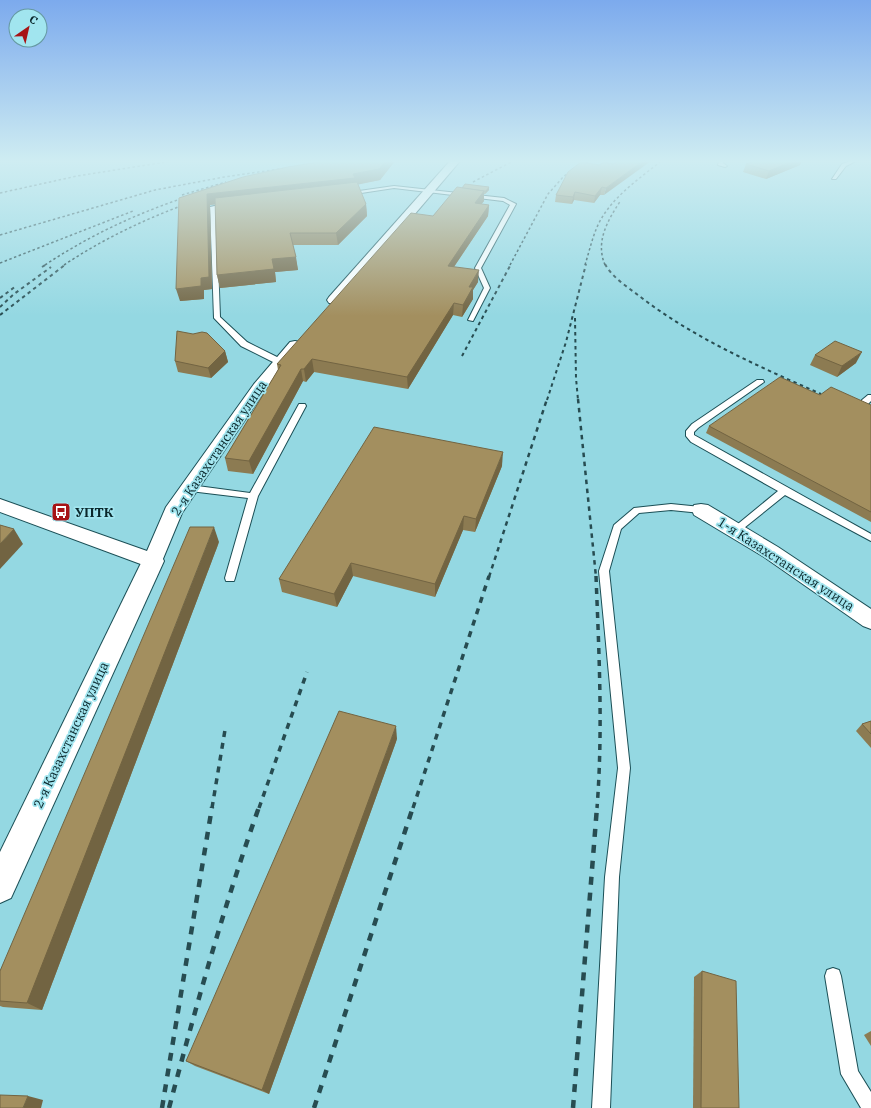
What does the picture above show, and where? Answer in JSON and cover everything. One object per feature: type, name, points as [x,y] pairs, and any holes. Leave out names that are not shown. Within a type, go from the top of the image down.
[{"type":"street","points":[[322,313],[409,213]]},
{"type":"street","name":"2-я Казахстанская улица","points":[[0,887],[153,560],[173,512],[259,387],[306,332]]},
{"type":"street","points":[[0,505],[153,560]]},
{"type":"street","name":"1-я Казахстанская улица","points":[[701,510],[736,530],[804,573],[871,620]]},
{"type":"lane","points":[[214,213],[217,318],[244,344],[280,362]]},
{"type":"lane","points":[[471,320],[487,288],[478,268],[508,213]]},
{"type":"lane","points":[[760,382],[695,426],[690,431],[690,436],[694,440],[871,538]]},
{"type":"lane","points":[[230,578],[253,496],[302,406]]},
{"type":"lane","points":[[190,488],[253,496]]},
{"type":"lane","points":[[736,530],[785,490]]},
{"type":"lane","points":[[601,1108],[612,877],[624,768],[604,571],[617,527],[637,510],[671,507],[701,510]]},
{"type":"lane","points":[[833,976],[850,1074],[871,1108]]},
{"type":"building","points":[[179,213],[207,213],[209,277],[201,278],[201,286],[176,289]]},
{"type":"building","points":[[215,213],[357,213],[336,233],[290,233],[296,257],[272,259],[274,269],[217,275]]},
{"type":"building","points":[[411,213],[433,216],[436,213],[484,213],[448,266],[479,270],[469,287],[473,287],[463,305],[454,303],[407,377],[312,359],[304,369],[301,369],[249,461],[225,458],[281,365],[277,364]]},
{"type":"building","points":[[177,331],[193,334],[202,332],[207,333],[225,351],[208,368],[175,361]]},
{"type":"building","points":[[835,341],[862,352],[842,366],[815,355]]},
{"type":"building","points":[[780,377],[820,395],[831,387],[871,405],[871,512],[709,426]]},
{"type":"building","points":[[374,427],[503,452],[476,519],[464,516],[435,584],[351,563],[334,594],[279,579]]},
{"type":"building","points":[[0,525],[14,529],[0,544]]},
{"type":"building","points":[[190,527],[214,527],[27,1003],[0,1001],[0,971]]},
{"type":"building","points":[[339,711],[396,726],[262,1090],[186,1061]]},
{"type":"building","points":[[871,721],[871,734],[862,724]]},
{"type":"building","points":[[702,971],[736,981],[739,1108],[701,1108]]},
{"type":"building","points":[[0,1095],[28,1096],[23,1108],[0,1108]]},
{"type":"railway","points":[[0,235],[77,213]]},
{"type":"railway","points":[[0,263],[129,213]]},
{"type":"railway","points":[[45,265],[97,234],[144,213]]},
{"type":"railway","points":[[64,265],[125,230],[164,213]]},
{"type":"railway","points":[[510,265],[538,213]]},
{"type":"railway","points":[[585,265],[597,227],[606,213]]},
{"type":"railway","points":[[605,265],[601,248],[602,239],[604,231],[613,213]]},
{"type":"railway","points":[[42,267],[47,264]]},
{"type":"railway","points":[[0,315],[66,264]]},
{"type":"railway","points":[[462,356],[511,264]]},
{"type":"railway","points":[[547,400],[566,342],[586,264]]},
{"type":"railway","points":[[605,264],[611,273],[624,285],[681,325],[726,350],[821,394]]},
{"type":"railway","points":[[0,307],[14,294],[51,267]]},
{"type":"railway","points":[[0,298],[16,286]]},
{"type":"railway","points":[[575,318],[578,400]]},
{"type":"railway","points":[[489,577],[547,399]]},
{"type":"railway","points":[[578,399],[596,577]]},
{"type":"railway","points":[[413,808],[489,576]]},
{"type":"railway","points":[[596,576],[600,721],[597,808]]},
{"type":"railway","points":[[259,808],[307,672]]},
{"type":"railway","points":[[212,808],[225,730]]},
{"type":"railway","points":[[162,1108],[212,807]]},
{"type":"railway","points":[[169,1108],[211,956],[259,807]]},
{"type":"railway","points":[[314,1108],[413,807]]},
{"type":"railway","points":[[573,1108],[597,807]]},
{"type":"place","name":"УПТК","points":[[61,512]]}]
